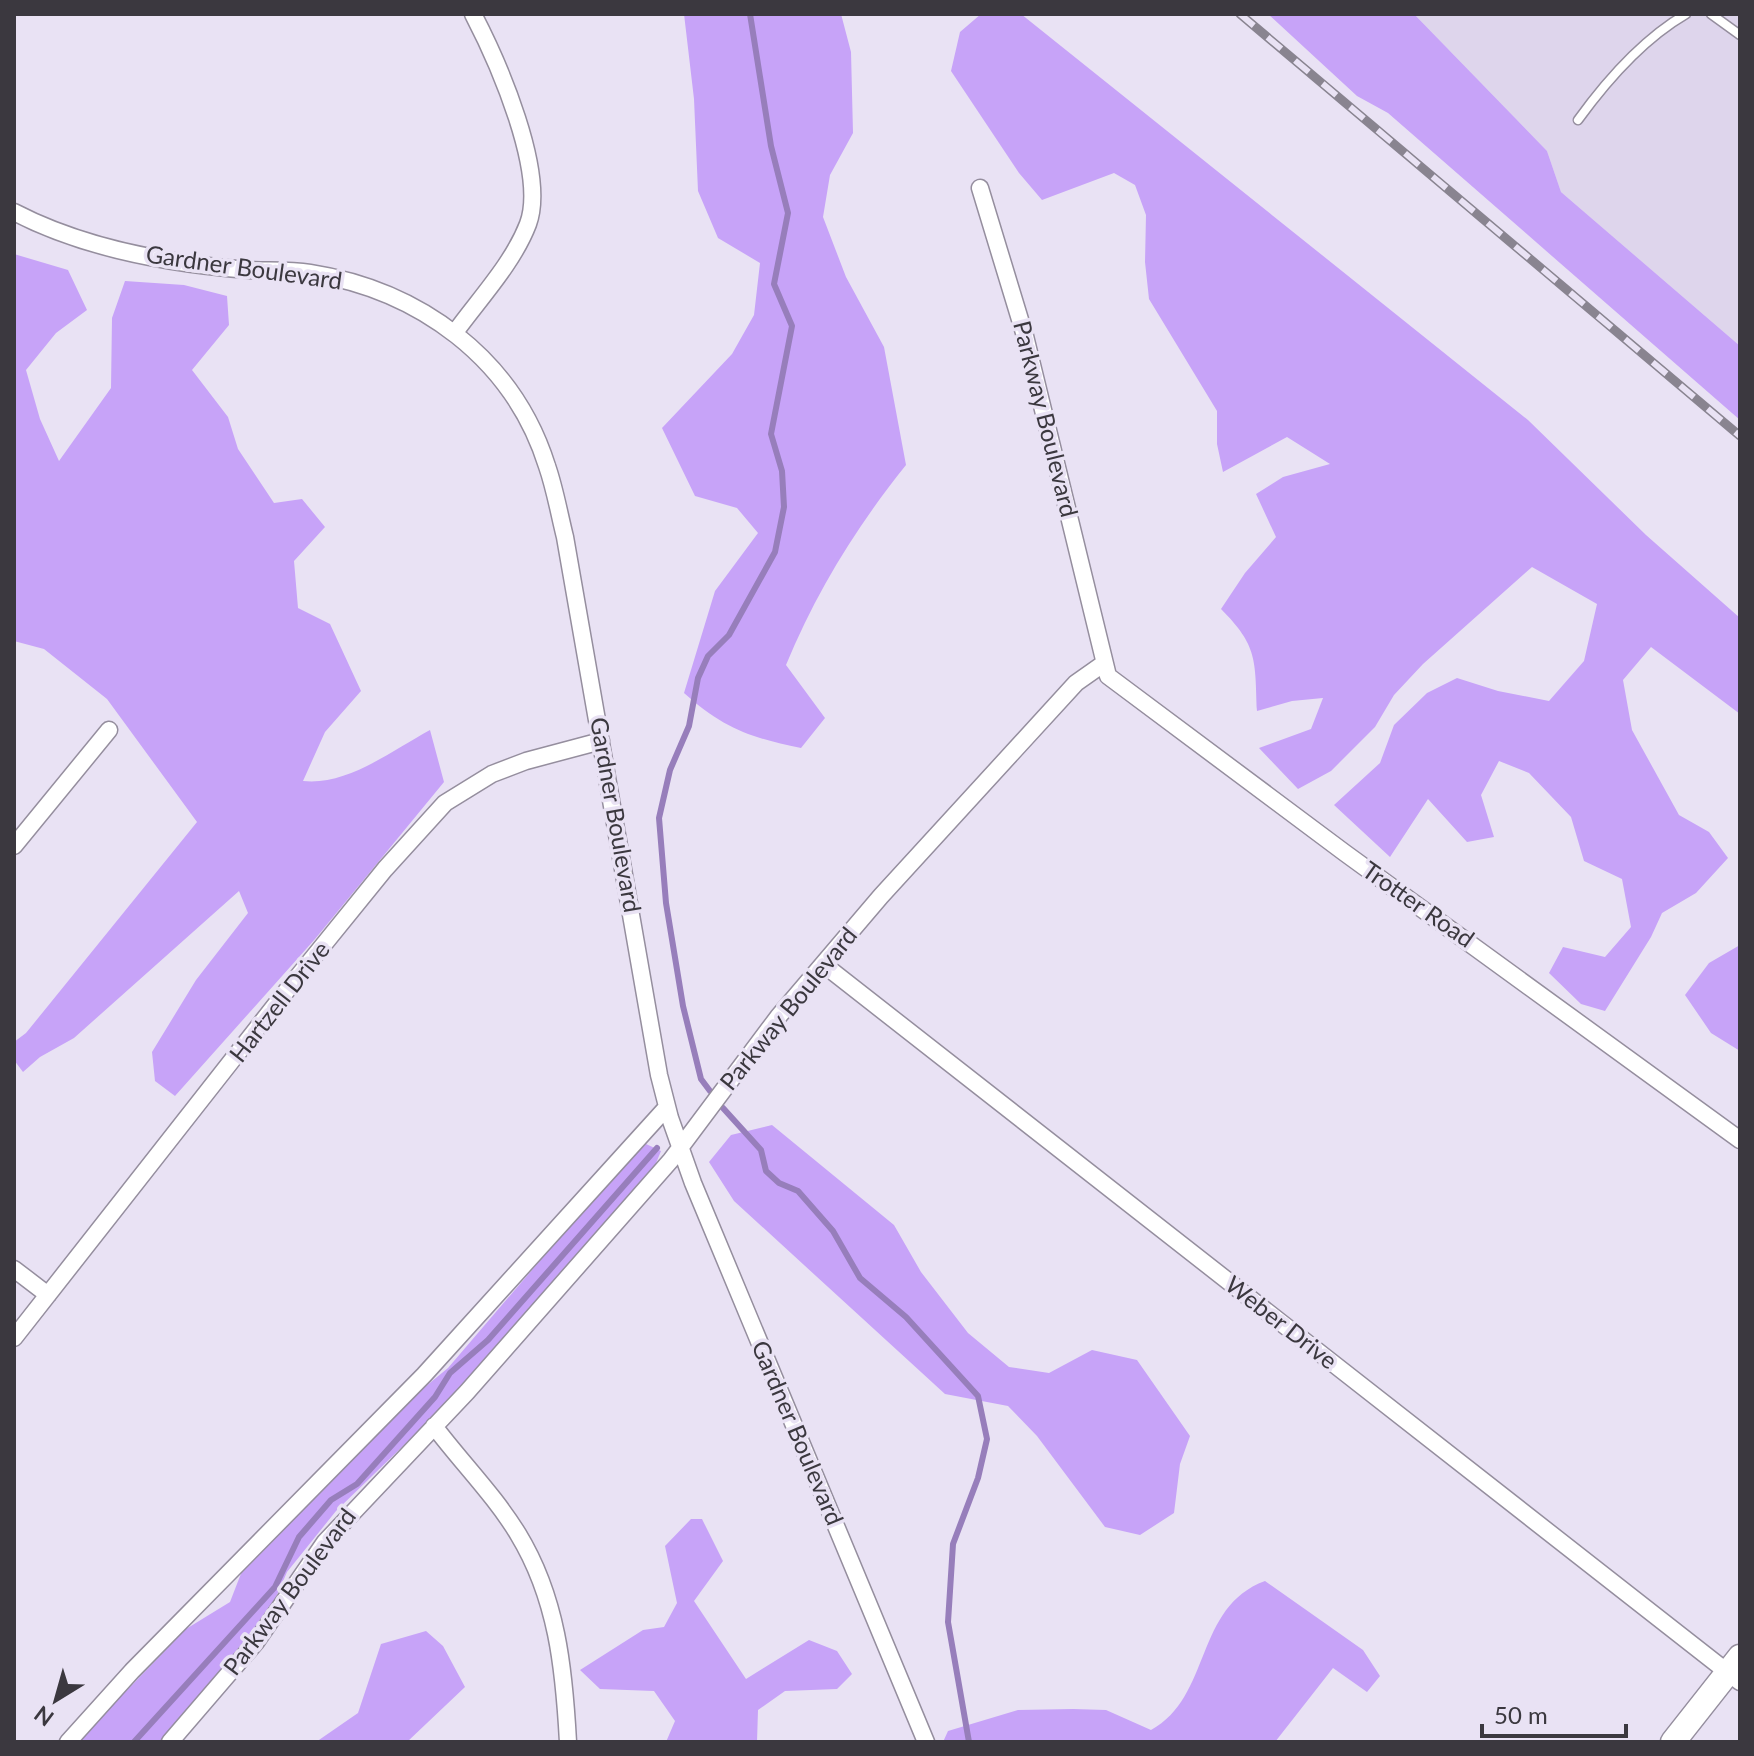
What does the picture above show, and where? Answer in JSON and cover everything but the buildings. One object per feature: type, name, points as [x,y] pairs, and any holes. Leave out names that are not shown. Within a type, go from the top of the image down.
[{"type":"main road","points":[[1673,1742],[1736,1670]]},
{"type":"street","points":[[456,331],[523,235],[533,204],[534,180],[528,153],[473,14]]},
{"type":"street","name":"Parkway Boulevard","points":[[170,1742],[256,1642],[325,1542],[434,1426],[680,1147],[778,1017],[823,964],[1076,683],[1103,664],[1029,350],[980,188]]},
{"type":"street","name":"Gardner Boulevard","points":[[14,212],[89,242],[169,261],[301,272],[342,280],[414,307],[456,331],[515,401],[547,465],[565,537],[667,1107],[756,1339],[926,1742]]},
{"type":"street","name":"Trotter Road","points":[[1103,664],[1108,676],[1127,691],[1740,1140]]},
{"type":"street","points":[[14,846],[109,730]]},
{"type":"street","name":"Hartzell Drive","points":[[14,1338],[324,945],[445,803],[492,774],[526,761],[601,741]]},
{"type":"street","name":"Weber Drive","points":[[823,964],[1736,1670]]},
{"type":"street","name":"Parkway Boulevard","points":[[68,1742],[132,1671],[424,1375],[667,1107]]},
{"type":"street","points":[[14,1269],[48,1295]]},
{"type":"street","points":[[434,1426],[517,1531],[543,1585],[561,1650],[568,1742]]},
{"type":"lane","points":[[1578,120],[1597,94],[1659,30],[1686,14]]},
{"type":"lane","points":[[1711,14],[1740,35]]},
{"type":"shaded area","points":[[684,14],[841,14],[851,52],[853,133],[830,175],[823,217],[846,277],[884,347],[906,465],[839,560],[786,665],[825,718],[801,748],[738,730],[684,693],[715,591],[758,533],[737,508],[695,496],[662,428],[732,354],[754,315],[760,263],[718,238],[698,191],[694,99]]},
{"type":"shaded area","points":[[981,14],[1021,14],[1528,420],[1646,535],[1740,618],[1740,714],[1651,647],[1623,680],[1632,730],[1679,815],[1709,832],[1728,858],[1696,893],[1662,913],[1651,937],[1605,1011],[1581,1004],[1549,973],[1563,947],[1605,957],[1631,927],[1622,879],[1584,861],[1571,817],[1529,773],[1499,761],[1481,795],[1494,837],[1467,842],[1428,799],[1390,857],[1334,805],[1380,763],[1394,725],[1427,693],[1457,678],[1498,691],[1549,701],[1584,661],[1597,604],[1532,567],[1423,664],[1394,695],[1375,727],[1331,771],[1298,789],[1259,748],[1311,729],[1323,698],[1292,701],[1257,711],[1252,655],[1242,633],[1221,609],[1245,573],[1276,537],[1256,494],[1283,477],[1330,464],[1287,437],[1223,472],[1217,444],[1217,411],[1149,299],[1145,262],[1146,215],[1135,185],[1114,173],[1042,200],[1019,173],[951,71],[960,32]]},
{"type":"shaded area","points":[[1268,14],[1414,14],[1547,151],[1561,192],[1740,346],[1740,420],[1388,113],[1357,96]]},
{"type":"shaded area","points":[[1414,14],[1740,14],[1740,346],[1561,192],[1547,151]]},
{"type":"shaded area","points":[[14,254],[68,270],[87,310],[56,333],[26,370],[40,419],[59,461],[111,388],[112,318],[125,281],[184,285],[227,296],[229,325],[192,370],[228,417],[238,449],[274,503],[302,499],[325,527],[294,561],[298,608],[330,624],[361,691],[325,732],[303,781],[320,781],[353,772],[430,730],[444,782],[315,939],[175,1096],[155,1081],[152,1052],[196,980],[248,913],[239,891],[74,1038],[40,1057],[23,1072],[14,1060],[14,1042],[26,1033],[197,822],[107,699],[44,649],[14,641]]},
{"type":"shaded area","points":[[1740,945],[1740,1051],[1711,1033],[1685,995],[1709,963]]},
{"type":"shaded area","points":[[772,1125],[894,1225],[921,1272],[968,1333],[1009,1367],[1049,1373],[1092,1350],[1137,1360],[1190,1436],[1180,1464],[1174,1513],[1140,1535],[1105,1527],[1037,1436],[1008,1406],[945,1394],[734,1201],[709,1162],[731,1135]]},
{"type":"shaded area","points":[[646,1144],[661,1151],[654,1168],[470,1381],[336,1511],[287,1572],[271,1609],[159,1742],[77,1742],[186,1629],[230,1602],[242,1571],[414,1396],[448,1368],[609,1180]]},
{"type":"shaded area","points":[[691,1519],[702,1519],[723,1561],[694,1601],[746,1679],[809,1640],[837,1651],[852,1674],[837,1689],[785,1691],[758,1710],[757,1742],[666,1742],[675,1721],[654,1691],[600,1689],[580,1670],[643,1630],[664,1627],[677,1603],[665,1546]]},
{"type":"shaded area","points":[[1265,1581],[1363,1650],[1380,1676],[1367,1692],[1333,1668],[1275,1742],[943,1742],[948,1731],[1018,1710],[1106,1710],[1151,1730],[1170,1715],[1185,1696],[1226,1611],[1242,1594]]},
{"type":"shaded area","points":[[426,1631],[443,1646],[465,1687],[407,1742],[316,1742],[358,1713],[381,1644]]},
{"type":"waterway","points":[[710,1091],[701,1079],[683,1006],[666,903],[659,818],[670,770],[689,726],[698,678],[708,656],[729,635],[775,552],[784,507],[782,471],[771,434],[792,326],[774,284],[788,213],[771,146],[750,14]]},
{"type":"waterway","points":[[723,1108],[761,1150],[766,1171],[779,1183],[798,1191],[833,1231],[860,1278],[906,1317],[978,1396],[987,1439],[978,1478],[953,1544],[948,1622],[969,1742]]},
{"type":"waterway","points":[[134,1742],[275,1587],[299,1537],[331,1500],[357,1484],[435,1397],[450,1373],[488,1340],[657,1148]]},
{"type":"railway","points":[[1240,14],[1740,436]]}]
